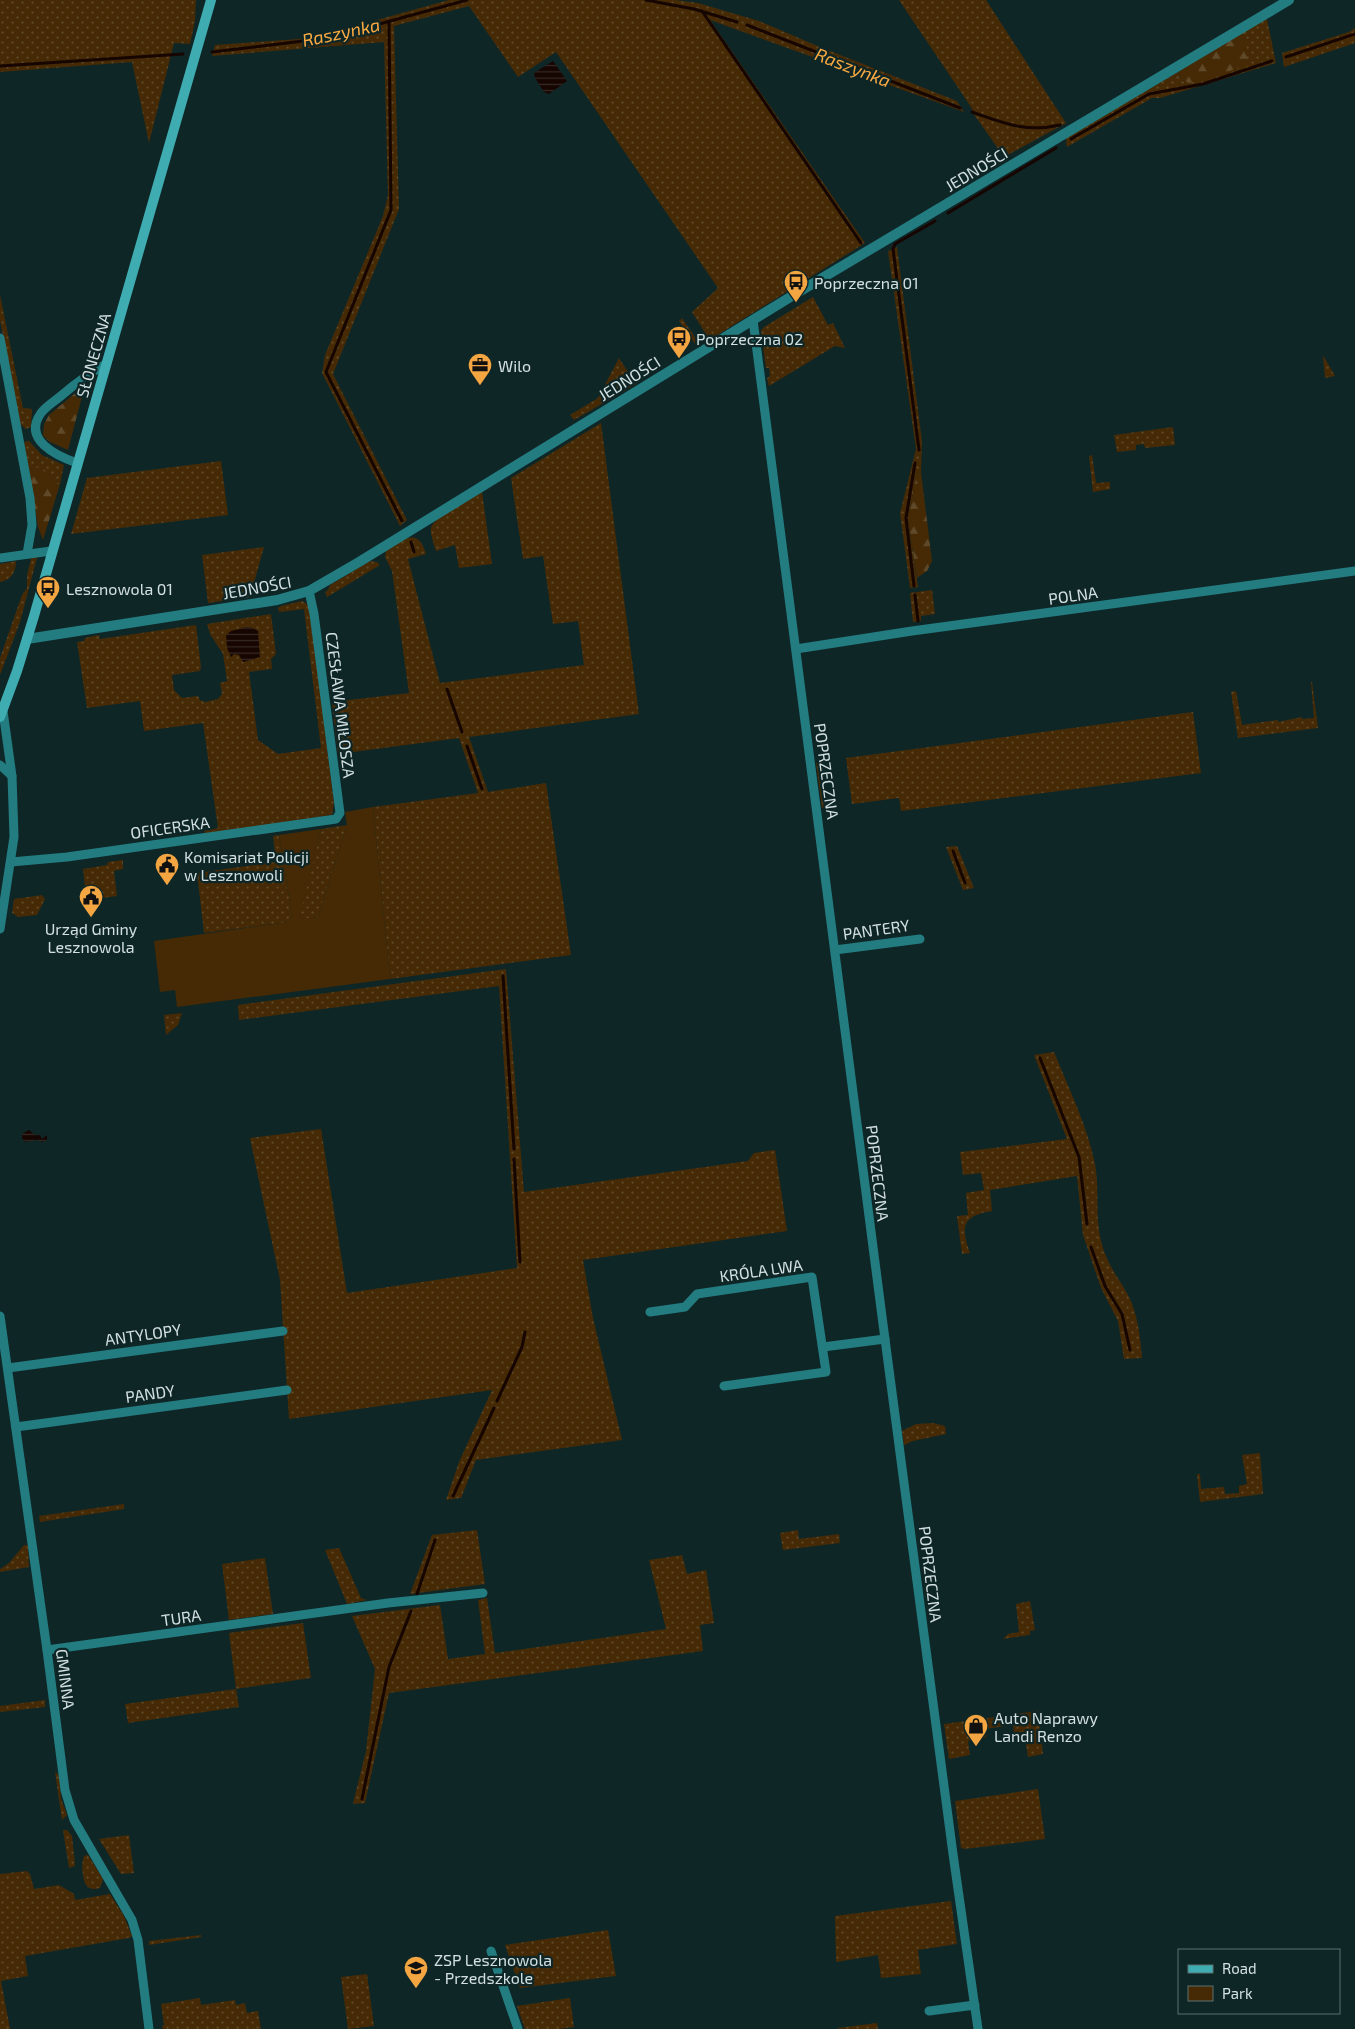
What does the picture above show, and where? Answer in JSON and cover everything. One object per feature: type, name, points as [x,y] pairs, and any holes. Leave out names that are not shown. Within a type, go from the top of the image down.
[{"type":"main road","name":"SŁONECZNA","points":[[2,714],[27,639],[211,0]]},
{"type":"street","name":"JEDNOŚCI","points":[[27,639],[292,597],[309,591],[753,320],[1289,0]]},
{"type":"street","name":"POPRZECZNA","points":[[753,320],[885,1339],[978,2029]]},
{"type":"street","points":[[0,338],[30,498],[32,525],[27,554]]},
{"type":"street","points":[[77,463],[54,454],[43,445],[37,432],[37,421],[44,410],[88,374],[106,364]]},
{"type":"street","points":[[18,436],[37,432]]},
{"type":"street","points":[[0,558],[52,551]]},
{"type":"street","name":"POLNA","points":[[796,649],[912,631],[1355,571]]},
{"type":"street","name":"CZESŁAWA MIŁOSZA","points":[[309,591],[314,614],[340,813],[333,821]]},
{"type":"street","points":[[0,929],[14,837],[5,770],[10,758],[2,714]]},
{"type":"street","points":[[0,749],[10,758]]},
{"type":"street","name":"OFICERSKA","points":[[11,862],[67,857],[180,840],[333,821]]},
{"type":"street","name":"PANTERY","points":[[835,950],[920,939]]},
{"type":"street","name":"KRÓLA LWA","points":[[650,1312],[685,1308],[697,1294],[812,1277],[826,1372],[724,1386]]},
{"type":"street","name":"GMINNA","points":[[0,1316],[67,1798],[78,1828],[132,1920],[138,1940],[149,2029]]},
{"type":"street","name":"ANTYLOPY","points":[[8,1368],[283,1331]]},
{"type":"street","points":[[823,1347],[885,1339]]},
{"type":"street","name":"PANDY","points":[[16,1426],[287,1390]]},
{"type":"street","name":"TURA","points":[[47,1650],[388,1604],[484,1593]]},
{"type":"street","points":[[491,1951],[518,2029]]},
{"type":"street","points":[[929,2011],[975,2005]]},
{"type":"green space","points":[[0,0],[196,0],[195,21],[190,44],[174,43],[149,143],[132,62],[0,72]]},
{"type":"green space","points":[[449,0],[676,0],[698,3],[759,21],[957,101],[964,112],[710,20],[865,243],[711,339],[707,336],[692,312],[718,288],[556,52],[518,77],[469,6],[394,26],[399,209],[333,374],[407,520],[400,526],[322,373],[325,355],[383,216],[388,195],[384,42],[212,56],[215,45],[312,38]]},
{"type":"green space","points":[[899,0],[986,0],[1066,123],[1004,157]]},
{"type":"green space","points":[[1267,19],[1276,63],[1160,98],[1152,98],[1067,147],[1066,139],[1070,134],[1178,72],[1183,79],[1246,30]]},
{"type":"green space","points":[[1355,28],[1355,43],[1284,67],[1282,53],[1349,32]]},
{"type":"green space","points":[[1246,30],[1247,64],[1210,79],[1188,83],[1178,72]]},
{"type":"green space","points":[[897,247],[922,441],[921,472],[917,473],[908,519],[918,587],[910,588],[900,513],[916,449],[888,251]]},
{"type":"green space","points":[[0,295],[23,408],[32,409],[31,427],[26,429],[20,424],[0,320]]},
{"type":"green space","points":[[813,297],[828,325],[833,323],[845,348],[835,346],[769,386],[767,378],[770,376],[769,368],[766,368],[761,331],[764,327]]},
{"type":"green space","points":[[682,318],[697,340],[697,347],[679,321]]},
{"type":"green space","points":[[1323,355],[1335,376],[1325,378]]},
{"type":"green space","points":[[619,358],[636,384],[574,420],[570,415],[598,398]]},
{"type":"green space","points":[[85,385],[68,450],[50,442],[43,436],[44,424],[49,415]]},
{"type":"green space","points":[[601,423],[639,714],[469,737],[488,792],[546,783],[571,955],[390,979],[373,807],[478,793],[459,738],[338,754],[332,702],[409,693],[392,571],[385,557],[386,550],[398,542],[409,538],[419,540],[423,545],[426,554],[408,559],[440,683],[584,665],[578,621],[553,624],[543,556],[523,559],[511,478]]},
{"type":"green space","points":[[1173,427],[1175,445],[1145,448],[1144,444],[1136,445],[1136,450],[1117,452],[1114,435]]},
{"type":"green space","points":[[29,441],[42,455],[64,465],[60,484],[44,470],[29,470],[24,443]]},
{"type":"green space","points":[[1092,455],[1096,483],[1110,482],[1110,489],[1093,492],[1089,456]]},
{"type":"green space","points":[[221,461],[228,515],[71,534],[87,478]]},
{"type":"green space","points":[[40,467],[60,484],[43,540],[38,527],[29,470]]},
{"type":"green space","points":[[921,472],[932,561],[927,571],[917,578],[908,519],[917,473]]},
{"type":"green space","points":[[482,492],[492,564],[459,568],[455,545],[436,551],[431,528],[445,513]]},
{"type":"green space","points":[[264,547],[250,597],[208,603],[202,555]]},
{"type":"green space","points":[[35,556],[37,558],[20,622],[0,675],[0,658],[22,595],[27,588],[27,575],[31,559]]},
{"type":"green space","points":[[16,561],[12,575],[0,582],[0,564]]},
{"type":"green space","points":[[370,561],[377,562],[380,565],[327,597],[325,592],[330,585]]},
{"type":"green space","points":[[932,590],[935,614],[921,616],[921,621],[913,622],[910,593]]},
{"type":"green space","points":[[302,601],[307,604],[310,611],[334,803],[332,815],[205,834],[204,831],[218,828],[203,723],[144,731],[140,701],[87,708],[77,642],[99,635],[100,639],[196,625],[200,671],[172,675],[174,690],[182,698],[198,696],[200,700],[205,702],[218,699],[222,694],[220,683],[227,681],[223,654],[210,634],[207,624],[271,614],[276,654],[271,659],[272,669],[249,672],[258,740],[278,754],[321,748],[304,609],[279,612],[278,608]]},
{"type":"green space","points":[[1311,682],[1318,728],[1238,738],[1231,692],[1236,691],[1242,725],[1278,720],[1278,722],[1302,717],[1302,719],[1314,718]]},
{"type":"green space","points":[[1193,712],[1201,773],[901,811],[899,798],[852,804],[846,758]]},
{"type":"green space","points":[[819,762],[825,808],[822,808],[816,763]]},
{"type":"green space","points":[[373,807],[390,979],[177,1007],[175,990],[160,992],[154,941],[288,922],[292,916],[279,835],[321,829],[299,919],[318,917],[347,825],[345,812]]},
{"type":"green space","points":[[347,825],[318,917],[298,920],[321,829]]},
{"type":"green space","points":[[279,835],[292,916],[288,922],[204,933],[197,873],[276,862],[273,836]]},
{"type":"green space","points":[[957,846],[974,888],[963,890],[946,847]]},
{"type":"green space","points":[[123,860],[123,869],[114,871],[117,896],[89,900],[86,898],[83,869]]},
{"type":"green space","points":[[42,895],[45,899],[37,915],[18,917],[12,913],[14,899]]},
{"type":"green space","points":[[506,969],[524,1192],[748,1161],[754,1153],[775,1150],[787,1231],[583,1260],[593,1318],[622,1440],[476,1460],[461,1498],[446,1500],[459,1462],[492,1390],[289,1419],[280,1280],[250,1138],[321,1129],[347,1293],[517,1268],[499,986],[239,1020],[238,1005]]},
{"type":"green space","points":[[182,1013],[178,1025],[166,1035],[164,1015]]},
{"type":"green space","points":[[1054,1052],[1077,1107],[1092,1150],[1096,1175],[1100,1238],[1108,1260],[1128,1295],[1134,1310],[1142,1358],[1124,1359],[1118,1321],[1101,1288],[1083,1235],[1077,1176],[990,1190],[992,1211],[975,1216],[966,1223],[965,1235],[970,1253],[962,1254],[957,1216],[968,1215],[966,1193],[984,1190],[981,1173],[963,1175],[960,1152],[1067,1139],[1034,1055]]},
{"type":"green space","points":[[933,1423],[945,1426],[946,1434],[913,1441],[904,1445],[902,1431],[916,1424]]},
{"type":"green space","points":[[1260,1453],[1263,1494],[1200,1502],[1197,1474],[1200,1474],[1201,1489],[1224,1487],[1225,1494],[1239,1493],[1239,1486],[1247,1484],[1242,1455]]},
{"type":"green space","points":[[124,1504],[124,1509],[40,1522],[39,1516]]},
{"type":"green space","points":[[477,1530],[485,1584],[410,1594],[432,1535]]},
{"type":"green space","points":[[798,1530],[799,1539],[839,1534],[840,1543],[783,1550],[780,1533]]},
{"type":"green space","points":[[24,1545],[28,1547],[29,1567],[0,1572],[0,1569],[9,1563]]},
{"type":"green space","points":[[339,1548],[361,1598],[367,1600],[347,1604],[325,1550]]},
{"type":"green space","points":[[682,1555],[687,1574],[706,1570],[714,1623],[700,1625],[703,1651],[389,1693],[365,1803],[353,1804],[366,1751],[375,1669],[352,1616],[440,1605],[448,1659],[485,1654],[478,1600],[487,1598],[495,1653],[666,1629],[649,1560]]},
{"type":"green space","points":[[265,1558],[273,1614],[229,1620],[222,1564]]},
{"type":"green space","points":[[1030,1601],[1035,1630],[1030,1631],[1030,1635],[1003,1639],[1008,1634],[1019,1632],[1016,1604]]},
{"type":"green space","points":[[303,1623],[311,1678],[236,1689],[229,1633]]},
{"type":"green space","points":[[236,1689],[239,1707],[128,1723],[125,1704]]},
{"type":"green space","points":[[45,1700],[45,1707],[0,1712],[0,1706]]},
{"type":"green space","points":[[1038,1711],[1043,1754],[1028,1757],[1024,1732],[1014,1733],[1013,1725],[985,1729],[986,1737],[968,1741],[970,1755],[949,1759],[944,1724]]},
{"type":"green space","points":[[55,1772],[59,1775],[61,1799],[67,1815],[62,1820]]},
{"type":"green space","points":[[1038,1789],[1045,1839],[961,1848],[955,1801]]},
{"type":"green space","points":[[63,1830],[67,1830],[72,1836],[75,1866],[69,1868]]},
{"type":"green space","points":[[129,1835],[134,1873],[121,1874],[99,1839]]},
{"type":"green space","points":[[88,1855],[103,1879],[100,1888],[90,1888],[84,1881],[84,1856]]},
{"type":"green space","points":[[27,1871],[30,1874],[34,1889],[59,1885],[74,1894],[75,1900],[110,1894],[124,1916],[132,1936],[25,1956],[28,1976],[1,1981],[10,2029],[0,2029],[0,1874]]},
{"type":"green space","points":[[951,1901],[957,1944],[918,1950],[921,1974],[881,1978],[878,1955],[836,1962],[835,1916]]},
{"type":"green space","points":[[608,1930],[616,1976],[520,1988],[505,1945]]},
{"type":"green space","points":[[201,1935],[201,1937],[149,1945],[149,1941]]},
{"type":"green space","points":[[367,1974],[374,2026],[348,2029],[341,1977]]},
{"type":"green space","points":[[200,1998],[201,2005],[235,2000],[236,2005],[245,2003],[247,2013],[258,2011],[261,2029],[163,2029],[161,2004]]},
{"type":"green space","points":[[570,1998],[574,2027],[525,2029],[517,2006]]},
{"type":"green space","points":[[877,2023],[878,2029],[838,2029],[838,2028]]},
{"type":"shaded area","points":[[553,61],[567,81],[549,94],[544,92],[534,73]]},
{"type":"shaded area","points":[[247,627],[258,631],[260,657],[243,662],[239,655],[234,654],[231,657],[227,648],[226,635],[231,631]]},
{"type":"shaded area","points":[[29,1130],[35,1135],[40,1135],[42,1139],[47,1135],[47,1140],[42,1142],[37,1140],[25,1142],[22,1134]]},
{"type":"waterway","name":"Raszynka","points":[[212,52],[328,38],[467,0]]},
{"type":"waterway","name":"Raszynka","points":[[646,0],[694,9],[737,22]]},
{"type":"waterway","points":[[702,11],[861,243]]},
{"type":"waterway","points":[[389,22],[391,210],[326,372],[402,521]]},
{"type":"waterway","name":"Raszynka","points":[[747,25],[960,108]]},
{"type":"waterway","name":"Raszynka","points":[[1286,57],[1355,34]]},
{"type":"waterway","name":"Raszynka","points":[[0,66],[183,54]]},
{"type":"waterway","name":"Raszynka","points":[[1071,139],[1149,94],[1203,84],[1272,61]]},
{"type":"waterway","name":"Raszynka","points":[[972,112],[1015,126],[1036,128],[1060,125]]},
{"type":"waterway","points":[[948,213],[1056,148]]},
{"type":"waterway","points":[[919,450],[893,249],[895,244],[935,221]]},
{"type":"waterway","points":[[914,586],[906,518],[915,463]]},
{"type":"waterway","points":[[411,542],[414,552]]},
{"type":"waterway","points":[[915,595],[918,621]]},
{"type":"waterway","points":[[447,689],[462,732]]},
{"type":"waterway","points":[[467,746],[482,789]]},
{"type":"waterway","points":[[953,851],[965,883]]},
{"type":"waterway","points":[[503,976],[514,1149]]},
{"type":"waterway","points":[[1040,1058],[1079,1157],[1087,1224]]},
{"type":"waterway","points":[[514,1159],[520,1262]]},
{"type":"waterway","points":[[1091,1247],[1105,1286],[1122,1314],[1130,1350]]},
{"type":"waterway","points":[[497,1401],[522,1347],[525,1332]]},
{"type":"waterway","points":[[453,1496],[494,1408]]},
{"type":"waterway","points":[[417,1594],[435,1540]]},
{"type":"waterway","points":[[362,1799],[389,1667],[411,1611]]},
{"type":"place","name":"Poprzeczna 01","points":[[796,303]]},
{"type":"place","name":"Poprzeczna 02","points":[[679,359]]},
{"type":"place","name":"Wilo","points":[[480,386]]},
{"type":"place","name":"Lesznowola 01","points":[[48,609]]},
{"type":"place","name":"Komisariat Policji w Lesznowoli","points":[[167,886]]},
{"type":"place","name":"Urząd Gminy Lesznowola","points":[[91,918]]},
{"type":"place","name":"Auto Naprawy Landi Renzo","points":[[976,1747]]},
{"type":"place","name":"ZSP Lesznowola - Przedszkole","points":[[416,1989]]}]
